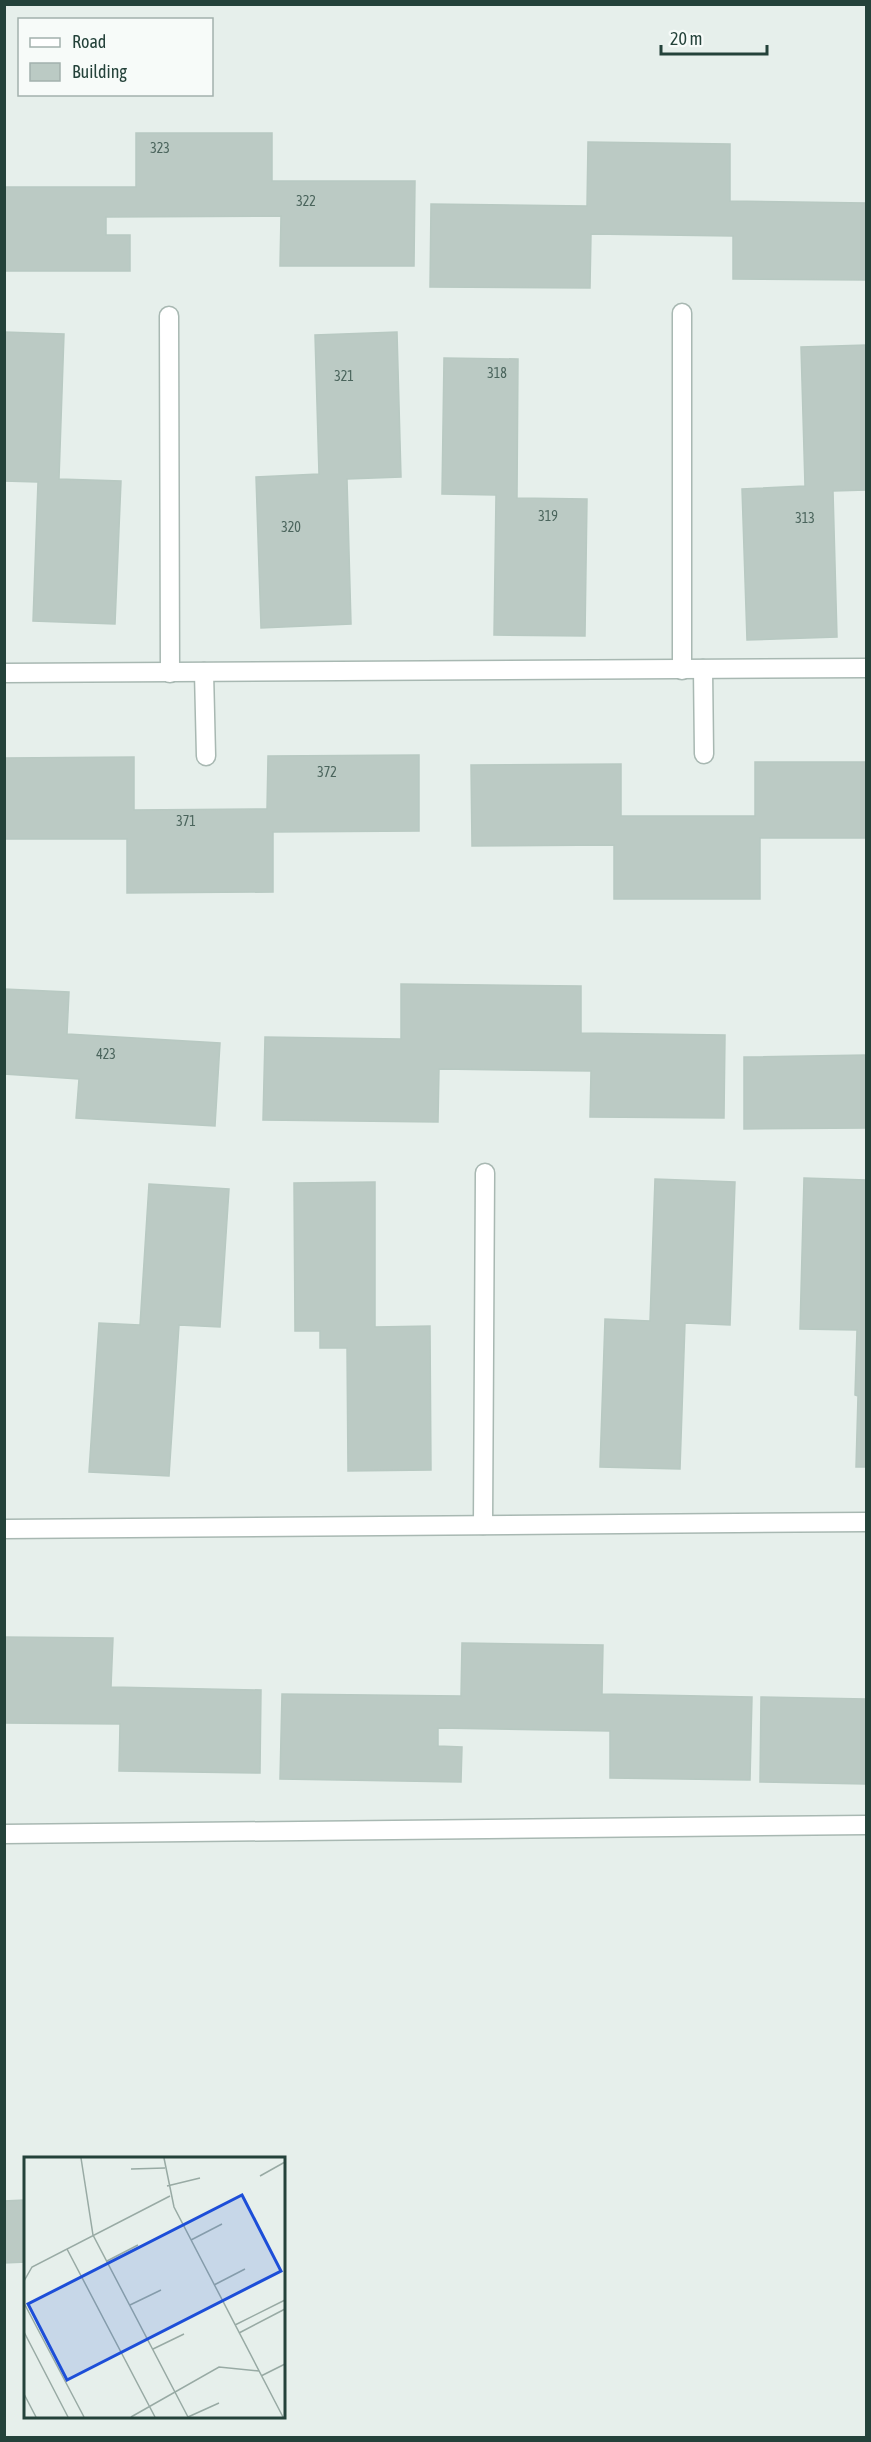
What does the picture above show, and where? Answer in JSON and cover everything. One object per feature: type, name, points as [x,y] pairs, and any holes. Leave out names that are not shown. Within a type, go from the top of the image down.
[{"type":"street","points":[[682,313],[682,670]]},
{"type":"street","points":[[169,316],[170,673]]},
{"type":"street","points":[[4,673],[867,668]]},
{"type":"street","points":[[703,669],[704,754]]},
{"type":"street","points":[[204,672],[206,756]]},
{"type":"street","points":[[483,1525],[485,1173]]},
{"type":"street","points":[[4,1529],[867,1522]]},
{"type":"street","points":[[4,1834],[867,1825]]},
{"type":"building","points":[[136,133],[272,133],[272,181],[415,181],[414,266],[280,266],[281,216],[106,217],[106,235],[130,235],[130,271],[4,271],[4,187],[136,187]]},
{"type":"building","points":[[588,142],[730,144],[730,201],[866,203],[866,280],[733,279],[733,236],[591,234],[590,288],[430,287],[431,204],[587,206]]},
{"type":"building","points":[[4,332],[64,334],[59,479],[121,481],[115,624],[33,621],[38,482],[4,481]]},
{"type":"building","points":[[397,332],[401,477],[347,479],[351,624],[261,628],[256,477],[319,474],[315,335]]},
{"type":"building","points":[[866,345],[866,490],[833,491],[837,637],[747,640],[742,489],[805,486],[801,347]]},
{"type":"building","points":[[444,358],[518,359],[517,498],[587,499],[585,636],[494,635],[496,495],[442,494]]},
{"type":"building","points":[[419,755],[419,831],[273,832],[273,892],[127,893],[127,839],[4,839],[4,758],[134,757],[134,810],[267,809],[268,756]]},
{"type":"building","points":[[755,762],[866,762],[866,838],[760,838],[760,899],[614,899],[614,845],[472,846],[471,765],[621,764],[621,816],[755,816]]},
{"type":"building","points":[[401,984],[581,986],[581,1033],[725,1035],[724,1118],[590,1117],[591,1071],[439,1069],[438,1122],[263,1120],[265,1037],[401,1039]]},
{"type":"building","points":[[4,989],[69,992],[67,1034],[220,1043],[215,1126],[76,1118],[79,1079],[4,1074]]},
{"type":"building","points":[[866,1055],[866,1128],[744,1129],[744,1057]]},
{"type":"building","points":[[804,1178],[866,1180],[866,1467],[856,1467],[857,1330],[800,1329]]},
{"type":"building","points":[[655,1179],[735,1182],[730,1325],[685,1323],[680,1469],[600,1467],[605,1319],[650,1321]]},
{"type":"building","points":[[375,1182],[375,1327],[430,1326],[431,1470],[348,1471],[347,1348],[320,1348],[320,1331],[295,1331],[294,1183]]},
{"type":"building","points":[[149,1184],[229,1189],[220,1327],[179,1325],[169,1476],[89,1472],[99,1323],[140,1325]]},
{"type":"building","points":[[4,1637],[113,1638],[111,1687],[261,1690],[260,1773],[119,1771],[120,1724],[4,1723]]},
{"type":"building","points":[[462,1643],[603,1645],[602,1694],[752,1697],[750,1780],[610,1778],[610,1731],[438,1728],[438,1746],[462,1747],[461,1782],[280,1779],[282,1694],[461,1696]]},
{"type":"building","points":[[761,1697],[866,1699],[866,1784],[760,1782]]},
{"type":"building","points":[[24,2200],[24,2262],[4,2263],[4,2201]]}]
